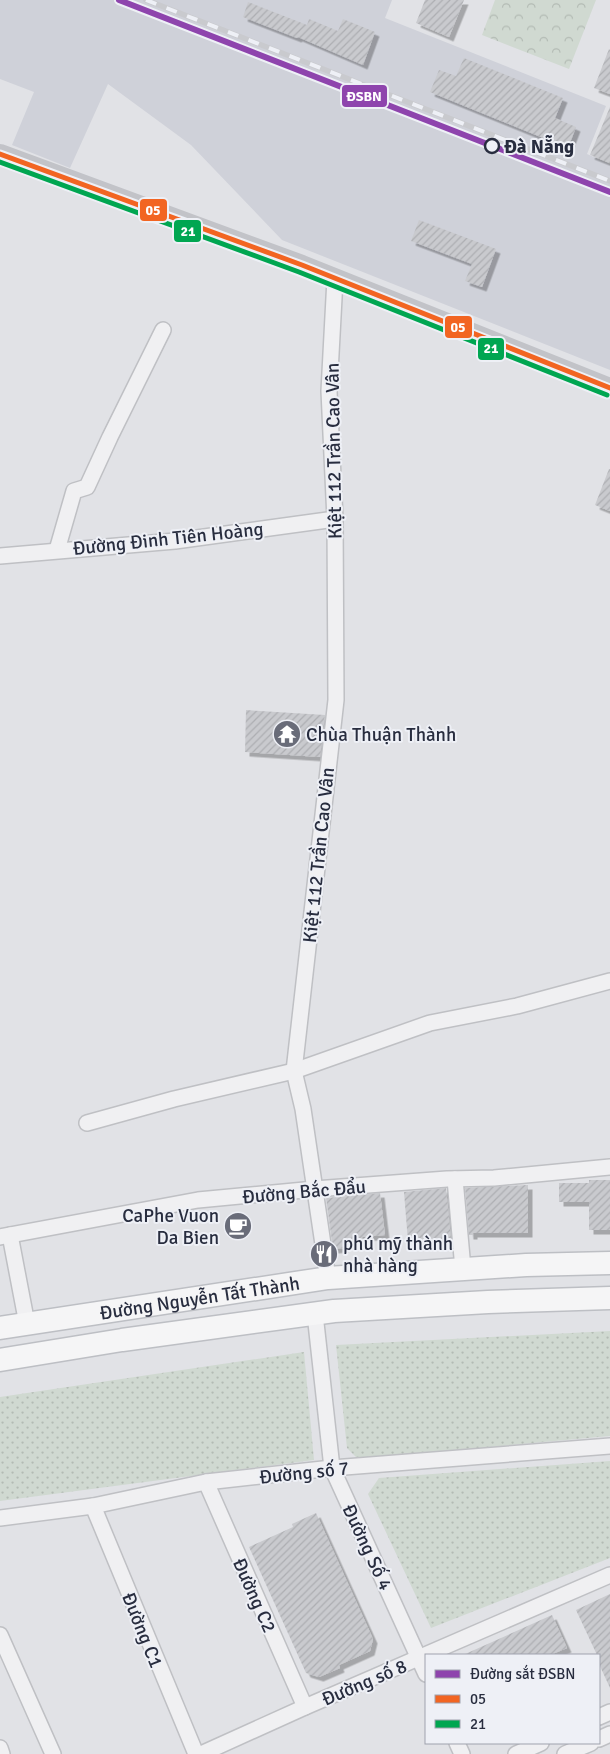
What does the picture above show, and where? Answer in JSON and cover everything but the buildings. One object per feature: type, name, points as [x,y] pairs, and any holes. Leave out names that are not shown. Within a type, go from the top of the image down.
[{"type":"main road","points":[[0,154],[302,265],[610,388]]},
{"type":"main road","name":"Đường Nguyễn Tất Thành","points":[[0,1328],[328,1278],[526,1265],[610,1262]]},
{"type":"main road","points":[[324,1313],[328,1278]]},
{"type":"main road","name":"Đường Nguyễn Tất Thành","points":[[0,1360],[122,1340],[324,1313],[488,1302],[610,1298]]},
{"type":"street","name":"Kiệt 112 Trần Cao Vân","points":[[328,1278],[303,1109],[294,1071],[336,700],[335,519],[329,391],[334,279]]},
{"type":"street","points":[[57,550],[74,491],[87,487],[163,330]]},
{"type":"street","name":"Đường Đinh Tiên Hoàng","points":[[0,556],[175,541],[335,519]]},
{"type":"street","points":[[87,1123],[166,1101],[294,1071],[430,1023],[517,1006],[610,981]]},
{"type":"street","name":"Đường Bắc Đẩu","points":[[5,1236],[198,1200],[315,1189],[494,1178],[610,1167]]},
{"type":"street","points":[[455,1179],[463,1269]]},
{"type":"street","points":[[5,1236],[27,1324]]},
{"type":"street","name":"Đường Số 4","points":[[324,1313],[332,1468],[419,1658]]},
{"type":"street","name":"Đường số 7","points":[[0,1518],[93,1506],[206,1482],[332,1468],[610,1446]]},
{"type":"street","name":"Đường C2","points":[[206,1482],[305,1707]]},
{"type":"street","name":"Đường C1","points":[[93,1506],[196,1754]]},
{"type":"street","name":"Đường số 8","points":[[428,1654],[610,1575]]},
{"type":"street","points":[[0,1635],[53,1754]]},
{"type":"street","name":"Đường số 8","points":[[201,1754],[425,1655]]},
{"type":"street","points":[[419,1658],[425,1672]]},
{"type":"street","points":[[516,1754],[539,1744]]},
{"type":"street","points":[[565,1754],[589,1744]]},
{"type":"street","points":[[0,1748],[2,1754]]},
{"type":"shaded area","points":[[0,0],[392,0],[385,18],[606,106],[587,154],[610,164],[610,370],[282,240],[191,145],[108,84],[70,168],[12,145],[34,92],[0,79]]},
{"type":"green space","points":[[495,0],[596,0],[569,69],[482,35]]},
{"type":"green space","points":[[610,1331],[610,1436],[358,1459],[347,1448],[336,1345]]},
{"type":"green space","points":[[304,1352],[314,1460],[0,1501],[0,1397]]},
{"type":"green space","points":[[610,1461],[610,1558],[431,1628],[368,1494],[379,1478]]},
{"type":"railway","points":[[146,0],[610,181]]},
{"type":"rail line","name":"ĐSBN","points":[[119,0],[610,192]]},
{"type":"transit line","name":"05","points":[[0,154],[302,265],[610,388]]},
{"type":"transit line","name":"21","points":[[0,162],[299,272],[607,395]]},
{"type":"place","name":"Đà Nẵng","points":[[492,146]]},
{"type":"place","name":"Chùa Thuận Thành","points":[[287,734]]},
{"type":"place","name":"CaPhe Vuon Da Bien","points":[[238,1226]]},
{"type":"place","name":"phú mỹ thành nhà hàng","points":[[324,1254]]}]
